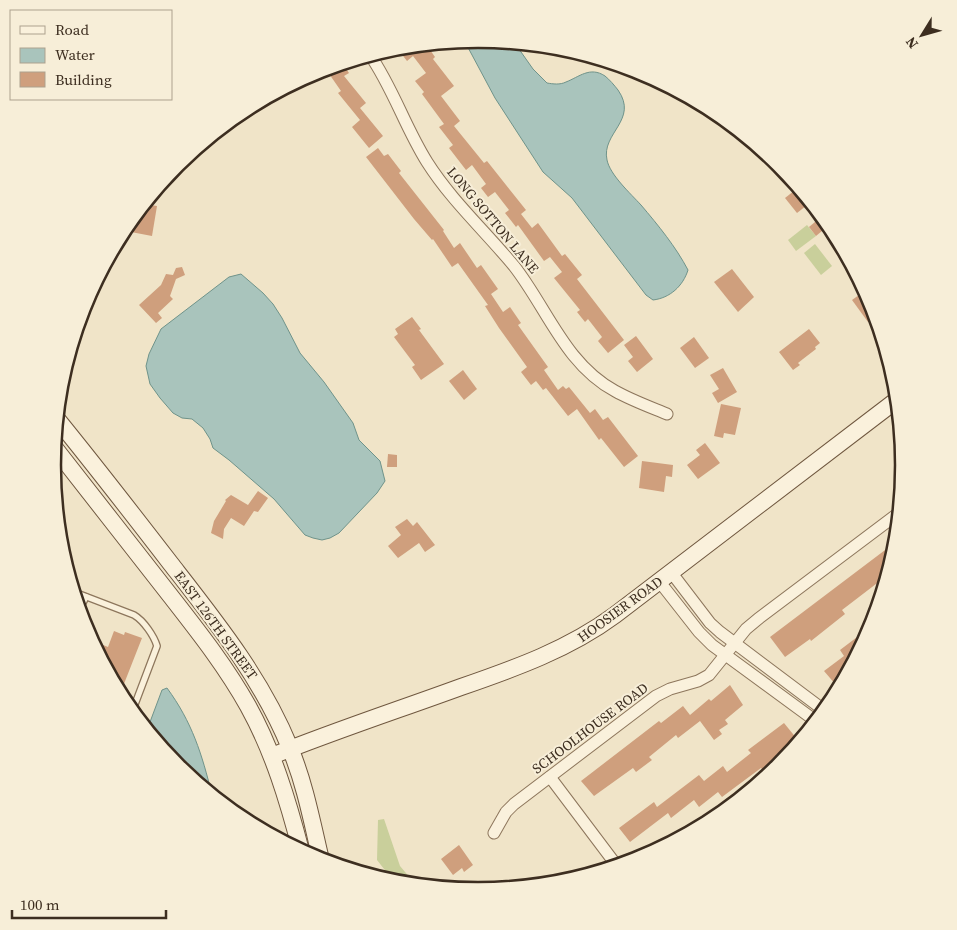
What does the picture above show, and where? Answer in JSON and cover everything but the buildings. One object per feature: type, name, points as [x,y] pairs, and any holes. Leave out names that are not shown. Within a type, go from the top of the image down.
[{"type":"main road","name":"HOOSIER ROAD","points":[[272,756],[552,653],[600,626],[891,404]]},
{"type":"main road","name":"EAST 126TH STREET","points":[[63,427],[232,642],[266,696],[291,749],[306,795],[319,851]]},
{"type":"main road","name":"EAST 126TH STREET","points":[[61,456],[222,663],[248,706],[272,756],[298,841]]},
{"type":"street","name":"LONG SOTTON LANE","points":[[373,61],[427,163],[455,200],[519,273],[575,358],[615,392],[667,414]]},
{"type":"street","name":"SCHOOLHOUSE ROAD","points":[[494,833],[506,812],[514,804],[656,696],[698,682],[709,675],[746,629],[892,518]]},
{"type":"street","points":[[665,576],[710,623],[734,644],[819,706]]},
{"type":"street","points":[[665,576],[700,632],[714,646],[811,718]]},
{"type":"street","points":[[550,776],[613,860]]},
{"type":"lane","points":[[82,595],[138,618],[156,641],[157,646],[135,703]]},
{"type":"lane","points":[[84,601],[86,597]]},
{"type":"green space","points":[[807,225],[816,236],[796,251],[788,240]]},
{"type":"green space","points":[[815,244],[832,266],[821,275],[804,253]]},
{"type":"green space","points":[[384,819],[400,866],[409,876],[386,872],[377,860],[378,820]]},
{"type":"water","points":[[468,48],[519,49],[533,69],[547,83],[561,84],[589,72],[600,73],[610,81],[618,90],[623,101],[624,110],[622,118],[609,142],[607,160],[616,178],[660,228],[688,270],[683,281],[675,290],[659,299],[653,300],[646,295],[572,198],[543,172],[495,98]]},
{"type":"water","points":[[241,274],[273,304],[300,353],[324,382],[353,423],[359,440],[380,461],[385,481],[377,493],[339,533],[330,538],[322,540],[305,535],[274,499],[213,448],[203,428],[192,419],[182,418],[173,413],[150,384],[146,366],[149,354],[161,329],[229,277]]},
{"type":"water","points":[[167,688],[190,726],[209,784],[183,760],[150,722],[162,690]]}]
